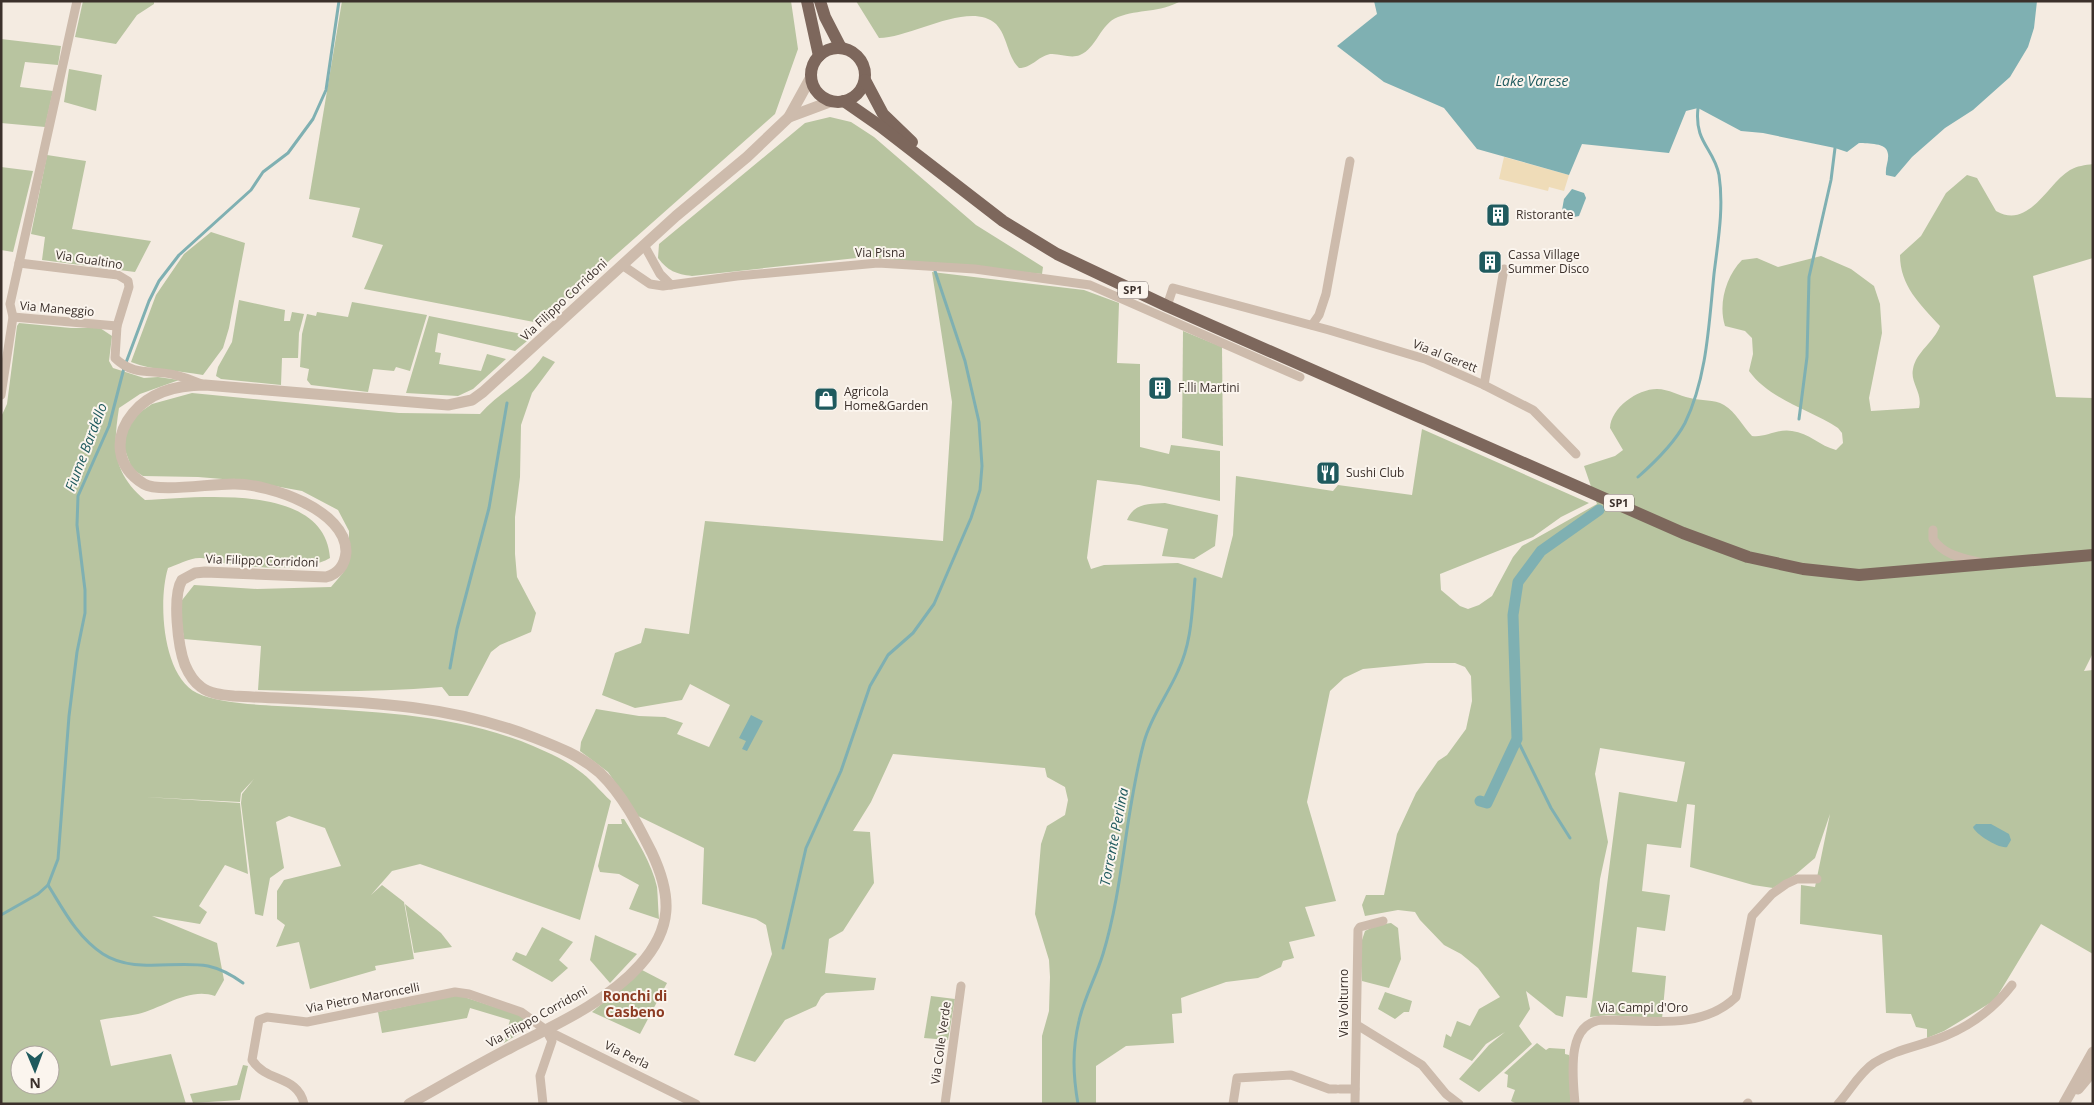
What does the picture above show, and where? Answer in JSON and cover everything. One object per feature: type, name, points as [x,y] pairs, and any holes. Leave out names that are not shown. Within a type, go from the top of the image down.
[{"type":"main road","points":[[807,1],[819,56]]},
{"type":"main road","name":"SP1","points":[[820,1],[825,17],[841,48],[848,50],[860,59],[865,73],[865,80],[884,114],[947,178]]},
{"type":"main road","points":[[811,77],[813,66],[819,56],[829,50],[841,48]]},
{"type":"main road","name":"SP1","points":[[811,77],[818,93],[838,101],[947,178],[1003,221],[1056,254],[1168,306],[1682,533],[1748,558],[1803,569],[1859,575],[2093,555]]},
{"type":"main road","points":[[838,101],[857,94],[865,80]]},
{"type":"street","points":[[13,317],[10,304],[77,1]]},
{"type":"street","name":"Via Filippo Corridoni","points":[[408,1104],[546,1030],[621,983],[641,964],[656,942],[666,920],[667,894],[659,869],[621,798],[599,773],[570,752],[499,724],[418,707],[234,696],[212,692],[198,685],[186,667],[183,658],[176,597],[182,580],[195,573],[205,572],[332,576],[342,566],[346,552],[343,538],[333,522],[314,508],[279,492],[253,485],[150,487],[129,470],[121,456],[119,440],[124,425],[135,410],[159,392],[180,386],[205,385],[448,405],[472,400],[644,245],[747,157],[789,117],[811,77]]},
{"type":"street","name":"Via Filippo Corridoni","points":[[789,117],[838,101]]},
{"type":"street","points":[[1312,325],[1319,316],[1326,294],[1350,161]]},
{"type":"street","points":[[644,245],[660,274],[671,285]]},
{"type":"street","name":"Via Gualtino","points":[[20,262],[118,275],[128,280],[129,288],[116,326],[115,358],[120,363],[149,374],[174,374],[205,385]]},
{"type":"street","name":"Via Pisna","points":[[622,265],[650,284],[671,285],[737,276],[878,263],[974,269],[1090,285],[1300,377]]},
{"type":"street","name":"Via al Gerett","points":[[1168,306],[1173,288],[1312,325],[1425,359],[1484,385],[1504,269]]},
{"type":"street","name":"Via Maneggio","points":[[1,395],[13,317],[116,326]]},
{"type":"street","points":[[1484,385],[1533,410],[1576,454]]},
{"type":"street","points":[[1933,530],[1935,542],[1950,555],[1989,564]]},
{"type":"street","name":"Via Campi d'Oro","points":[[1575,1104],[1572,1068],[1576,1042],[1586,1024],[1592,1020],[1687,1022],[1701,1018],[1728,1004],[1736,996],[1744,962],[1749,925],[1756,910],[1786,884],[1798,879],[1817,879]]},
{"type":"street","name":"Via Volturno","points":[[1355,1104],[1358,930],[1360,927],[1383,921]]},
{"type":"street","points":[[1838,1104],[1874,1063],[1902,1048],[1946,1035],[1976,1019],[1997,1004],[2012,985]]},
{"type":"street","name":"Via Colle Verde","points":[[945,1104],[961,986]]},
{"type":"street","name":"Via Pietro Maroncelli","points":[[304,1104],[297,1088],[266,1074],[252,1060],[259,1020],[267,1017],[307,1022],[455,992],[504,1004],[521,1012],[546,1030]]},
{"type":"street","points":[[1357,1025],[1422,1064],[1446,1094],[1459,1104]]},
{"type":"street","points":[[543,1104],[540,1076],[552,1042],[546,1030]]},
{"type":"street","name":"Via Perla","points":[[546,1030],[696,1104]]},
{"type":"street","points":[[2065,1104],[2093,1052]]},
{"type":"street","points":[[2065,1104],[2093,1071]]},
{"type":"street","points":[[1233,1104],[1237,1078],[1292,1075],[1328,1089],[1355,1089]]},
{"type":"green space","points":[[83,1],[154,1],[154,4],[137,15],[116,44],[75,37]]},
{"type":"green space","points":[[342,1],[791,1],[798,49],[775,114],[539,323],[364,289],[383,245],[352,237],[360,208],[309,199]]},
{"type":"green space","points":[[856,1],[1181,1],[1173,5],[1134,13],[1112,20],[1091,47],[1080,55],[1050,54],[1024,68],[1019,68],[1012,58],[1000,29],[996,24],[985,18],[971,16],[956,18],[879,38]]},
{"type":"green space","points":[[1,39],[61,46],[58,65],[25,62],[20,87],[53,91],[45,127],[1,123]]},
{"type":"green space","points":[[69,69],[102,75],[96,111],[64,102]]},
{"type":"green space","points":[[830,117],[851,122],[874,137],[976,225],[1043,267],[1042,274],[866,257],[692,276],[673,271],[658,258],[659,244],[805,123]]},
{"type":"green space","points":[[47,155],[86,161],[72,229],[151,241],[135,272],[42,260],[45,237],[31,234]]},
{"type":"green space","points":[[2093,164],[2093,258],[2033,276],[2056,397],[2093,398],[2093,653],[2084,671],[2093,670],[2093,954],[2041,924],[1995,1000],[1944,1031],[1927,1038],[1927,1029],[1916,1027],[1911,1014],[1886,1013],[1882,935],[1800,924],[1801,885],[1815,887],[1830,814],[1815,858],[1795,875],[1773,888],[1753,885],[1690,867],[1695,805],[1687,804],[1681,848],[1647,844],[1642,891],[1670,895],[1665,931],[1637,927],[1632,972],[1666,976],[1662,1019],[1608,1015],[1590,1017],[1619,792],[1677,802],[1685,762],[1600,748],[1595,774],[1608,842],[1600,879],[1587,998],[1566,996],[1563,1017],[1556,1015],[1526,991],[1530,1009],[1519,1026],[1532,1044],[1479,1092],[1459,1079],[1489,1045],[1505,1032],[1486,1044],[1472,1061],[1443,1047],[1446,1034],[1451,1037],[1457,1021],[1470,1026],[1479,1009],[1500,997],[1478,968],[1461,954],[1444,945],[1420,920],[1415,912],[1398,910],[1365,916],[1362,905],[1366,895],[1384,895],[1397,834],[1416,793],[1438,761],[1447,755],[1466,729],[1472,701],[1471,676],[1465,667],[1455,663],[1426,663],[1363,669],[1344,678],[1330,691],[1307,802],[1336,901],[1305,907],[1315,936],[1289,942],[1294,958],[1283,961],[1281,967],[1258,978],[1226,982],[1181,998],[1182,1013],[1172,1014],[1174,1043],[1126,1046],[1096,1066],[1096,1104],[1042,1104],[1042,1036],[1049,1011],[1050,977],[1049,960],[1035,914],[1041,844],[1047,826],[1065,815],[1068,800],[1065,787],[1047,777],[1045,768],[893,754],[871,802],[853,831],[870,832],[874,883],[843,931],[829,939],[825,973],[876,978],[874,990],[826,993],[821,997],[816,1006],[785,1020],[755,1062],[734,1055],[772,954],[766,925],[756,919],[702,904],[704,848],[638,816],[608,772],[580,751],[581,742],[596,709],[639,716],[665,717],[683,723],[677,734],[709,747],[730,705],[690,684],[682,700],[635,708],[602,695],[615,653],[641,643],[645,628],[689,634],[705,521],[943,541],[952,402],[932,272],[1084,290],[1119,303],[1117,363],[1140,364],[1140,447],[1169,454],[1171,445],[1220,451],[1220,501],[1139,485],[1097,480],[1087,558],[1091,569],[1104,565],[1178,563],[1222,578],[1233,535],[1236,476],[1333,491],[1338,485],[1412,495],[1422,429],[1589,503],[1561,517],[1533,537],[1440,574],[1441,590],[1460,606],[1468,609],[1479,605],[1492,596],[1513,557],[1522,546],[1597,504],[1584,466],[1615,456],[1623,450],[1610,428],[1611,421],[1615,413],[1626,401],[1641,392],[1661,389],[1690,398],[1720,403],[1732,412],[1752,436],[1762,436],[1787,430],[1804,434],[1836,450],[1843,443],[1842,433],[1838,428],[1779,397],[1758,381],[1749,371],[1753,354],[1752,338],[1745,331],[1725,326],[1722,309],[1728,282],[1742,260],[1757,258],[1778,267],[1821,256],[1851,269],[1874,286],[1880,304],[1882,333],[1869,398],[1871,411],[1919,408],[1920,403],[1913,379],[1913,369],[1921,352],[1934,337],[1940,326],[1912,294],[1903,276],[1900,255],[1921,236],[1946,193],[1967,175],[1977,178],[1996,211],[2008,215],[2018,215],[2037,203],[2070,170]]},
{"type":"green space","points":[[1,167],[33,171],[13,252],[1,250]]},
{"type":"green space","points":[[211,232],[245,243],[229,328],[223,348],[203,375],[157,369],[131,362],[156,295],[184,254]]},
{"type":"green space","points":[[239,300],[285,310],[284,321],[290,321],[292,312],[304,314],[299,333],[298,358],[282,358],[281,385],[221,379],[216,376],[218,367],[232,342]]},
{"type":"green space","points":[[352,302],[427,315],[410,371],[396,367],[394,371],[373,369],[368,392],[311,385],[307,380],[309,369],[300,367],[302,334],[307,314],[316,316],[317,312],[348,317]]},
{"type":"green space","points":[[429,316],[532,337],[515,351],[438,333],[435,352],[441,353],[439,364],[481,371],[487,354],[506,359],[473,389],[458,396],[406,393]]},
{"type":"green space","points":[[19,323],[71,328],[100,328],[112,336],[109,361],[113,368],[144,378],[158,377],[179,380],[140,394],[119,408],[116,435],[117,458],[126,479],[134,490],[145,500],[225,497],[255,499],[283,505],[306,516],[323,533],[330,558],[308,565],[278,568],[234,565],[206,558],[197,558],[168,568],[163,599],[166,636],[176,671],[185,684],[197,693],[207,697],[232,702],[383,713],[466,725],[521,741],[565,761],[587,777],[611,801],[580,920],[420,864],[392,871],[371,895],[382,885],[404,902],[414,959],[375,966],[376,970],[310,989],[299,942],[276,947],[285,925],[277,919],[277,891],[284,880],[341,866],[325,828],[289,816],[276,822],[284,868],[270,878],[263,916],[255,914],[241,803],[242,794],[254,779],[241,793],[240,802],[145,797],[240,803],[248,874],[225,865],[199,906],[207,912],[200,924],[152,916],[217,943],[224,980],[215,996],[196,994],[186,996],[138,1014],[100,1020],[111,1066],[171,1054],[186,1104],[1,1104],[1,417],[7,404],[17,326]]},
{"type":"green space","points":[[1183,331],[1222,347],[1223,446],[1182,438]]},
{"type":"green space","points":[[543,356],[555,362],[532,393],[521,425],[520,477],[515,517],[517,577],[536,613],[531,632],[500,645],[491,652],[468,696],[449,696],[442,687],[350,691],[258,690],[261,646],[184,639],[179,604],[194,585],[257,589],[331,587],[343,573],[349,552],[349,531],[338,510],[302,491],[247,481],[198,477],[143,476],[132,469],[125,450],[125,434],[136,415],[152,404],[192,393],[399,413],[480,414],[529,372]]},
{"type":"green space","points":[[1165,503],[1218,515],[1215,546],[1194,559],[1162,556],[1168,529],[1127,520],[1130,514],[1138,507],[1148,504]]},
{"type":"green space","points":[[621,819],[624,819],[634,835],[652,870],[657,887],[659,919],[629,909],[639,885],[619,874],[600,872],[598,866],[608,824],[622,824]]},
{"type":"green space","points":[[405,904],[441,933],[452,947],[414,953]]},
{"type":"green space","points":[[1391,923],[1398,928],[1401,959],[1389,988],[1362,981],[1360,946],[1365,931],[1377,925]]},
{"type":"green space","points":[[542,927],[573,942],[559,960],[568,968],[552,982],[512,960],[516,952],[526,956]]},
{"type":"green space","points":[[595,935],[637,954],[610,983],[590,960]]},
{"type":"green space","points":[[642,970],[667,983],[640,1034],[592,1012]]},
{"type":"green space","points":[[1385,992],[1412,1001],[1409,1012],[1404,1012],[1395,1019],[1378,1009]]},
{"type":"green space","points":[[458,995],[525,1017],[533,1025],[504,1043],[510,1020],[470,1008],[467,1018],[382,1033],[378,1012]]},
{"type":"green space","points":[[931,996],[955,999],[948,1040],[924,1038]]},
{"type":"green space","points":[[1537,1043],[1546,1050],[1549,1048],[1565,1049],[1565,1054],[1569,1055],[1571,1104],[1517,1104],[1511,1101],[1515,1090],[1507,1087],[1508,1075],[1504,1073]]},
{"type":"green space","points":[[243,1065],[248,1066],[240,1100],[193,1103],[190,1094],[237,1085]]},
{"type":"sand","points":[[1504,157],[1569,175],[1564,191],[1549,187],[1548,191],[1499,179]]},
{"type":"water","name":"Lake Varese","points":[[1374,1],[2037,1],[2034,28],[2028,47],[2010,77],[1973,110],[1945,128],[1912,157],[1895,177],[1886,175],[1888,154],[1884,147],[1859,143],[1847,152],[1763,133],[1741,131],[1698,108],[1686,111],[1669,153],[1582,144],[1569,175],[1477,149],[1444,108],[1384,82],[1337,46],[1377,14]]},
{"type":"water","points":[[1572,189],[1584,193],[1586,198],[1579,216],[1574,217],[1564,214],[1562,210],[1564,199]]},
{"type":"water","points":[[751,715],[763,721],[747,751],[742,749],[746,741],[739,738]]},
{"type":"water","points":[[1976,824],[1991,824],[2009,834],[2011,840],[2007,847],[1999,846],[1983,837],[1973,827]]},
{"type":"waterway","name":"Fiume Bardello","points":[[1,915],[38,894],[48,885],[58,859],[69,716],[77,652],[85,613],[85,590],[77,525],[78,496],[109,426],[124,368],[149,301],[159,281],[179,255],[251,190],[263,172],[288,153],[313,119],[326,90],[339,1]]},
{"type":"waterway","points":[[1638,477],[1657,459],[1681,431],[1692,406],[1703,369],[1719,237],[1721,200],[1719,175],[1699,129],[1698,108]]},
{"type":"waterway","points":[[1799,419],[1807,357],[1809,277],[1831,180],[1835,148]]},
{"type":"waterway","points":[[783,948],[806,848],[841,771],[870,686],[888,655],[913,633],[934,604],[971,518],[980,490],[982,466],[979,422],[965,361],[935,271]]},
{"type":"waterway","points":[[450,668],[457,629],[489,508],[507,403]]},
{"type":"waterway","points":[[1480,801],[1487,803],[1517,739],[1513,615],[1518,582],[1541,551],[1599,510]]},
{"type":"waterway","name":"Torrente Perlina","points":[[1078,1104],[1074,1062],[1079,1021],[1100,963],[1110,928],[1144,742],[1151,723],[1174,680],[1186,649],[1191,626],[1195,579]]},
{"type":"waterway","points":[[1517,739],[1551,808],[1570,838]]},
{"type":"waterway","points":[[48,885],[78,931],[103,954],[115,960],[141,965],[208,966],[227,973],[243,983]]},
{"type":"place","name":"Ristorante","points":[[1498,215]]},
{"type":"place","name":"Cassa Village Summer Disco","points":[[1490,262]]},
{"type":"place","name":"F.lli Martini","points":[[1160,388]]},
{"type":"place","name":"Agricola Home&Garden","points":[[826,399]]},
{"type":"place","name":"Sushi Club","points":[[1328,473]]},
{"type":"district","name":"Ronchi di Casbeno","points":[[635,1004]]}]
